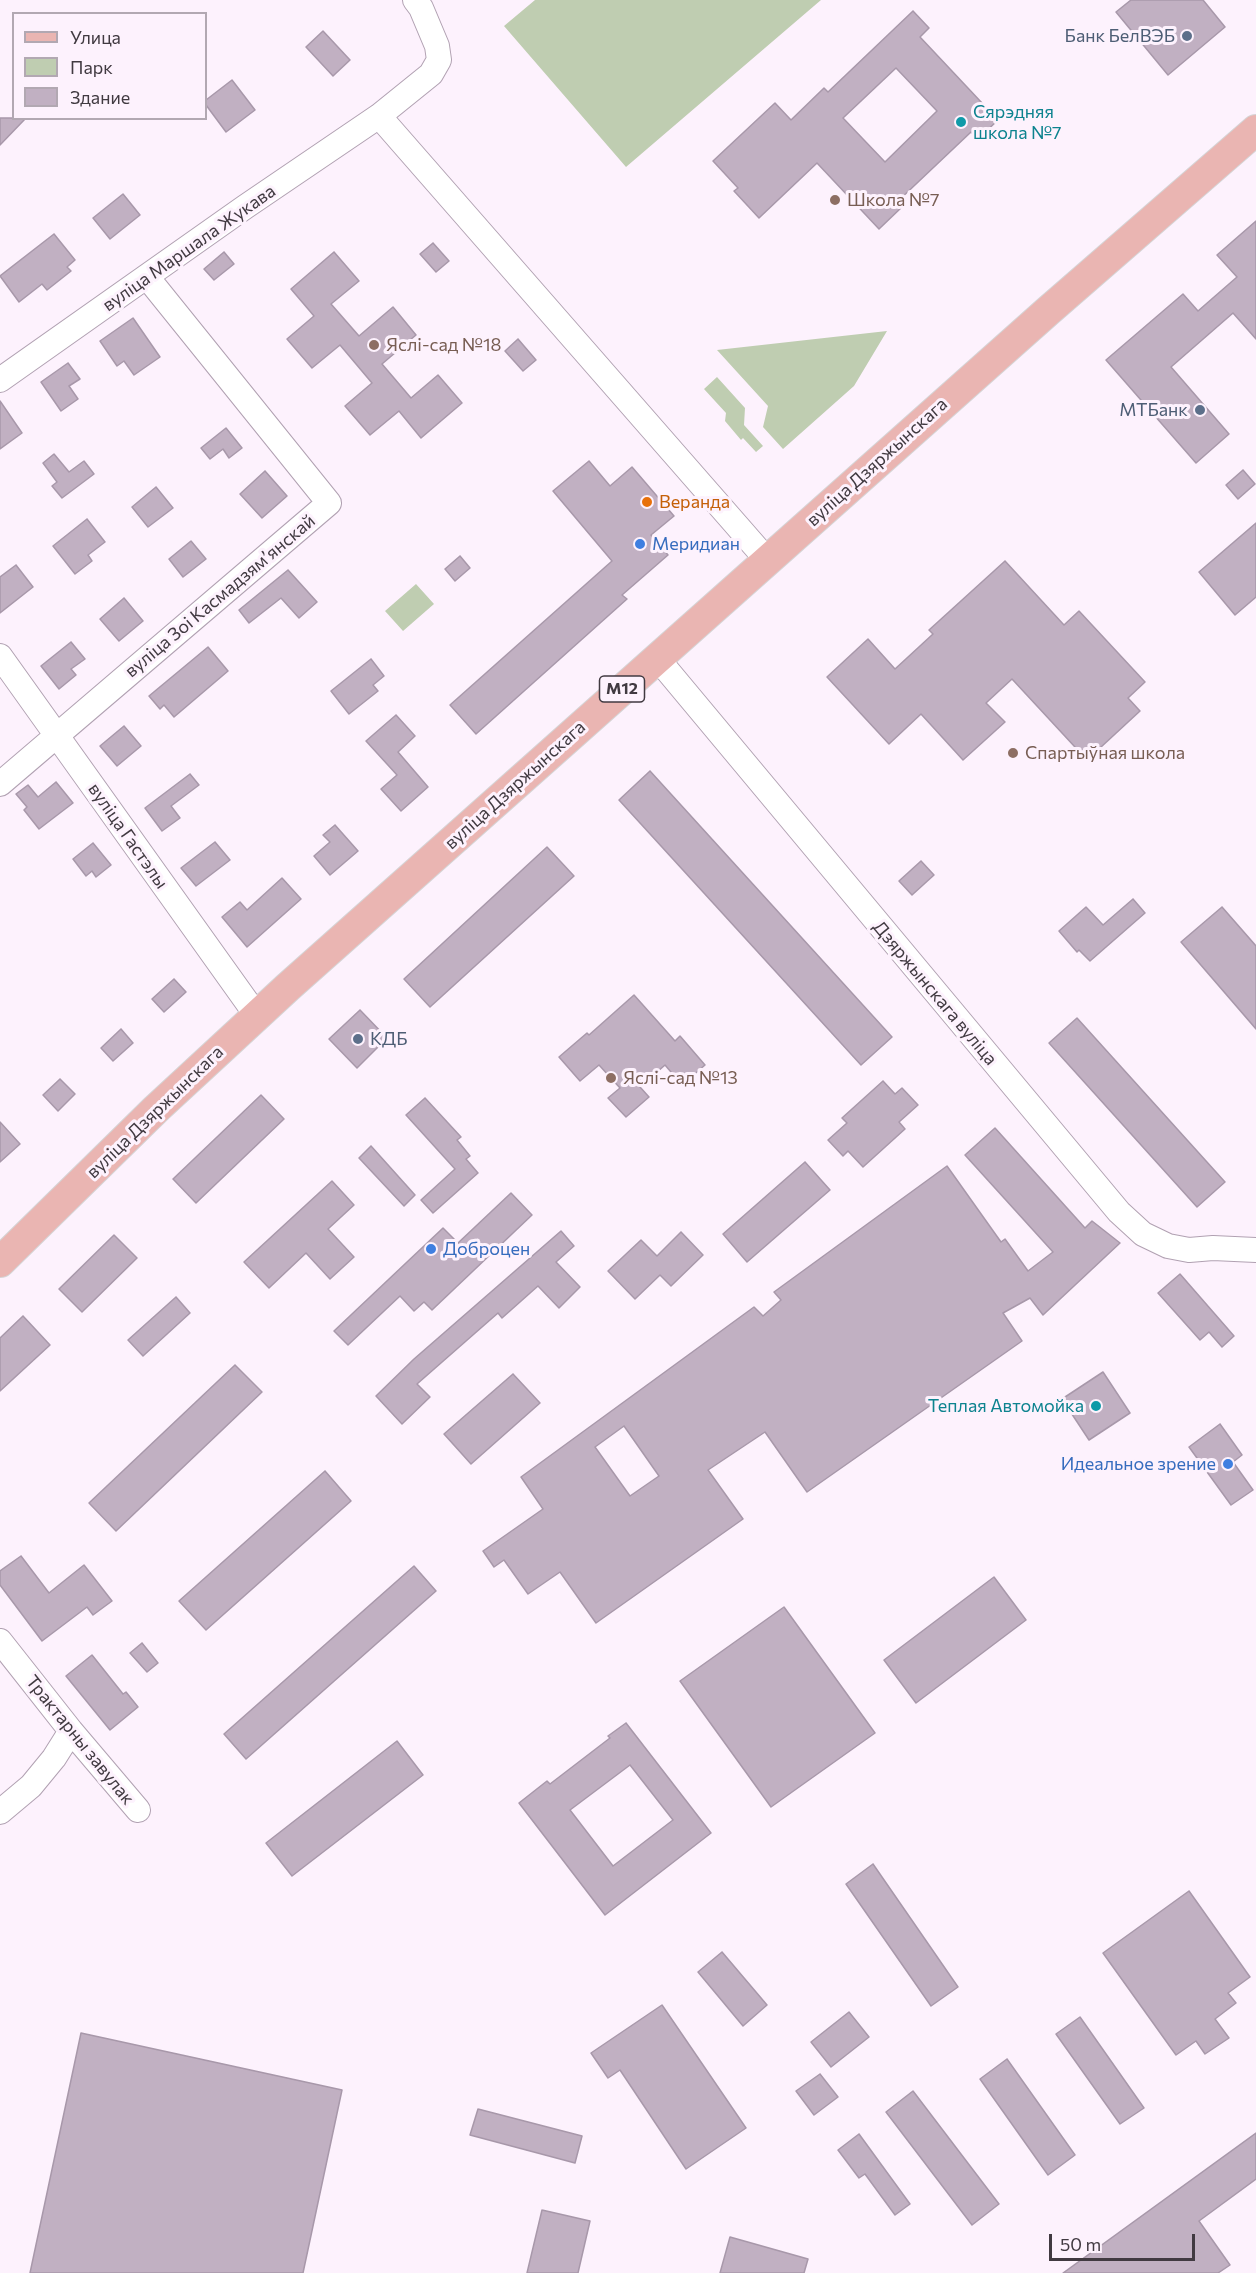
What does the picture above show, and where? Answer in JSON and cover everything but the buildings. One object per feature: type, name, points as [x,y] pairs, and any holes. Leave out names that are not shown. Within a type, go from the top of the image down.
[{"type":"main road","name":"вуліца Дзяржынскага","points":[[0,1262],[156,1109],[257,1016],[1048,310],[1256,130]]},
{"type":"street","name":"вуліца Маршала Жукава","points":[[0,380],[379,116],[431,74],[439,60],[437,46],[421,8],[415,0]]},
{"type":"street","points":[[379,116],[767,560]]},
{"type":"street","name":"вуліца Зоі Касмадзямʼянскай","points":[[0,784],[189,620],[329,504],[147,277]]},
{"type":"street","name":"вуліца Гастэлы","points":[[0,656],[257,1016]]},
{"type":"street","name":"Дзяржынскага вуліца","points":[[657,658],[1119,1212],[1143,1234],[1168,1246],[1189,1250],[1213,1248],[1256,1250]]},
{"type":"street","name":"Трактарны завулак","points":[[0,1641],[71,1731],[138,1810]]},
{"type":"street","points":[[0,1812],[31,1786],[54,1758],[71,1731]]},
{"type":"green space","points":[[535,0],[821,0],[626,167],[504,26]]},
{"type":"green space","points":[[887,331],[854,386],[783,449],[763,427],[768,406],[717,350]]},
{"type":"green space","points":[[717,377],[745,408],[744,425],[763,446],[756,452],[743,438],[741,440],[725,421],[726,413],[704,389]]},
{"type":"green space","points":[[416,584],[434,604],[403,631],[385,611]]},
{"type":"place","name":"Банк БелВЭБ","points":[[1187,36]]},
{"type":"place","name":"Сярэдняя школа №7","points":[[961,122]]},
{"type":"place","name":"Школа №7","points":[[835,200]]},
{"type":"place","name":"Яслі-сад №18","points":[[374,345]]},
{"type":"place","name":"МТБанк","points":[[1200,410]]},
{"type":"place","name":"Веранда","points":[[647,502]]},
{"type":"place","name":"Меридиан","points":[[640,544]]},
{"type":"place","name":"Спартыўная школа","points":[[1013,753]]},
{"type":"place","name":"КДБ","points":[[358,1039]]},
{"type":"place","name":"Яслі-сад №13","points":[[611,1078]]},
{"type":"place","name":"Доброцен","points":[[431,1249]]},
{"type":"place","name":"Теплая Автомойка","points":[[1096,1406]]},
{"type":"place","name":"Идеальное зрение","points":[[1228,1464]]}]
